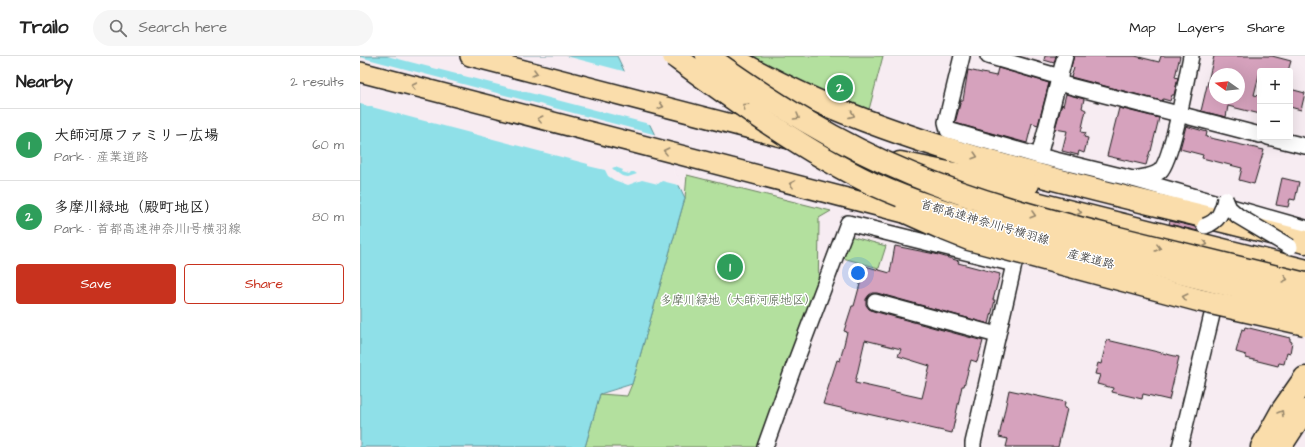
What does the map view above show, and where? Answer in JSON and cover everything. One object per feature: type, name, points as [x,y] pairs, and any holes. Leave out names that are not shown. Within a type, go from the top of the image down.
[{"type":"highway","name":"首都高速神奈川1号横羽線","points":[[674,56],[776,128],[860,177],[902,196],[937,209],[1009,230],[1305,304]]},
{"type":"highway","name":"首都高速神奈川1号横羽線","points":[[707,56],[846,150],[993,204],[1049,220],[1305,284]]},
{"type":"highway","points":[[728,56],[821,103],[907,135],[1003,165],[1145,201],[1300,247]]},
{"type":"highway","points":[[776,128],[822,164],[858,187],[944,229],[969,239],[1198,300],[1305,324]]},
{"type":"highway","points":[[846,150],[902,164],[948,173],[1027,184],[1300,247]]},
{"type":"highway","points":[[1262,447],[1286,406],[1305,378]]},
{"type":"highway","points":[[1280,447],[1305,411]]},
{"type":"main road","points":[[470,56],[846,150],[1014,196],[1305,269]]},
{"type":"main road","name":"産業道路","points":[[360,72],[1005,238],[1218,290],[1305,313]]},
{"type":"street","points":[[962,56],[946,122],[948,130],[1039,156],[1133,179],[1305,228]]},
{"type":"street","points":[[988,56],[1059,80],[1178,115],[1257,134]]},
{"type":"street","points":[[1039,156],[1065,56]]},
{"type":"street","points":[[1133,179],[1152,176],[1160,171],[1166,162],[1191,56]]},
{"type":"street","points":[[1280,140],[1305,146]]},
{"type":"street","points":[[973,447],[996,366],[997,335],[1015,260],[1005,238],[1014,196]]},
{"type":"street","points":[[1205,226],[1211,224],[1220,216],[1225,199],[1229,208],[1238,216],[1300,247]]},
{"type":"street","points":[[765,447],[848,223],[1014,264]]},
{"type":"street","points":[[1180,447],[1218,290]]},
{"type":"street","points":[[875,302],[997,335]]},
{"type":"green space","points":[[747,56],[883,56],[866,121]]},
{"type":"green space","name":"多摩川緑地（大師河原地区）","points":[[687,175],[831,211],[819,218],[818,311],[771,447],[585,447],[600,394],[627,396],[632,384],[685,198]]},
{"type":"green space","points":[[839,233],[886,246],[879,268],[832,255]]},
{"type":"water","points":[[360,56],[617,56],[685,198],[632,384],[600,394],[585,447],[360,447]]},
{"type":"pier","points":[[387,56],[566,56],[627,72],[653,125]]},
{"type":"pier","points":[[360,57],[657,135],[682,186],[662,181],[658,184],[642,180],[628,185],[614,180],[608,176],[605,170],[588,166],[588,164],[360,104]],"holes":[[[615,167],[623,170],[622,172],[629,174],[634,172],[637,174],[628,177],[622,176],[612,168]]]},
{"type":"building","points":[[1045,56],[1056,56],[1054,63],[1044,60]]},
{"type":"building","points":[[1074,56],[1135,56],[1159,62],[1161,56],[1180,56],[1175,77],[1178,78],[1174,95],[1172,95],[1170,101],[1163,99],[1162,101],[1071,77],[1074,68],[1071,67]]},
{"type":"building","points":[[1214,56],[1272,56],[1291,61],[1289,68],[1257,68],[1257,83],[1254,95],[1257,96],[1257,113],[1228,106],[1226,117],[1201,111],[1209,77],[1209,104],[1245,104],[1245,68],[1211,68]]},
{"type":"building","points":[[998,68],[1049,83],[1038,125],[1032,123],[1027,143],[955,123],[961,100],[963,100],[968,70],[996,76]]},
{"type":"building","points":[[1293,90],[1305,93],[1301,110],[1293,108]]},
{"type":"building","points":[[1066,94],[1084,99],[1082,108],[1086,110],[1081,132],[1086,133],[1084,137],[1088,138],[1084,153],[1079,151],[1078,155],[1062,151],[1067,131],[1055,129]]},
{"type":"building","points":[[1119,108],[1159,118],[1146,165],[1107,156]]},
{"type":"building","points":[[1186,126],[1207,132],[1206,137],[1264,150],[1254,184],[1239,180],[1242,168],[1202,158],[1203,155],[1180,149]]},
{"type":"building","points":[[1282,178],[1299,182],[1295,200],[1290,199],[1288,207],[1276,205]]},
{"type":"building","points":[[1170,221],[1196,227],[1198,231],[1169,224]]},
{"type":"building","points":[[895,246],[935,254],[959,261],[958,263],[1000,274],[993,300],[995,300],[989,324],[877,293],[872,293],[866,299],[866,305],[873,311],[983,341],[977,362],[971,360],[964,386],[962,386],[952,433],[823,404],[837,360],[840,361],[847,332],[844,331],[852,306],[854,306],[865,266],[890,273]],"holes":[[[865,340],[901,349],[898,356],[930,366],[922,398],[855,383]]]},
{"type":"building","points":[[1245,327],[1290,338],[1290,341],[1292,342],[1290,353],[1287,352],[1284,364],[1279,363],[1278,366],[1246,358],[1246,355],[1236,352],[1242,329],[1244,330]]},
{"type":"building","points":[[1107,340],[1179,357],[1169,400],[1143,394],[1142,399],[1112,392],[1113,388],[1097,384],[1100,375],[1095,374],[1098,363],[1101,364]]},
{"type":"building","points":[[1009,390],[1065,402],[1064,408],[1067,409],[1058,447],[1006,447],[1008,439],[999,437]]},
{"type":"place","name":"多摩川緑地（殿町地区）","points":[[840,88]]},
{"type":"place","name":"大師河原ファミリー広場","points":[[730,267]]}]
